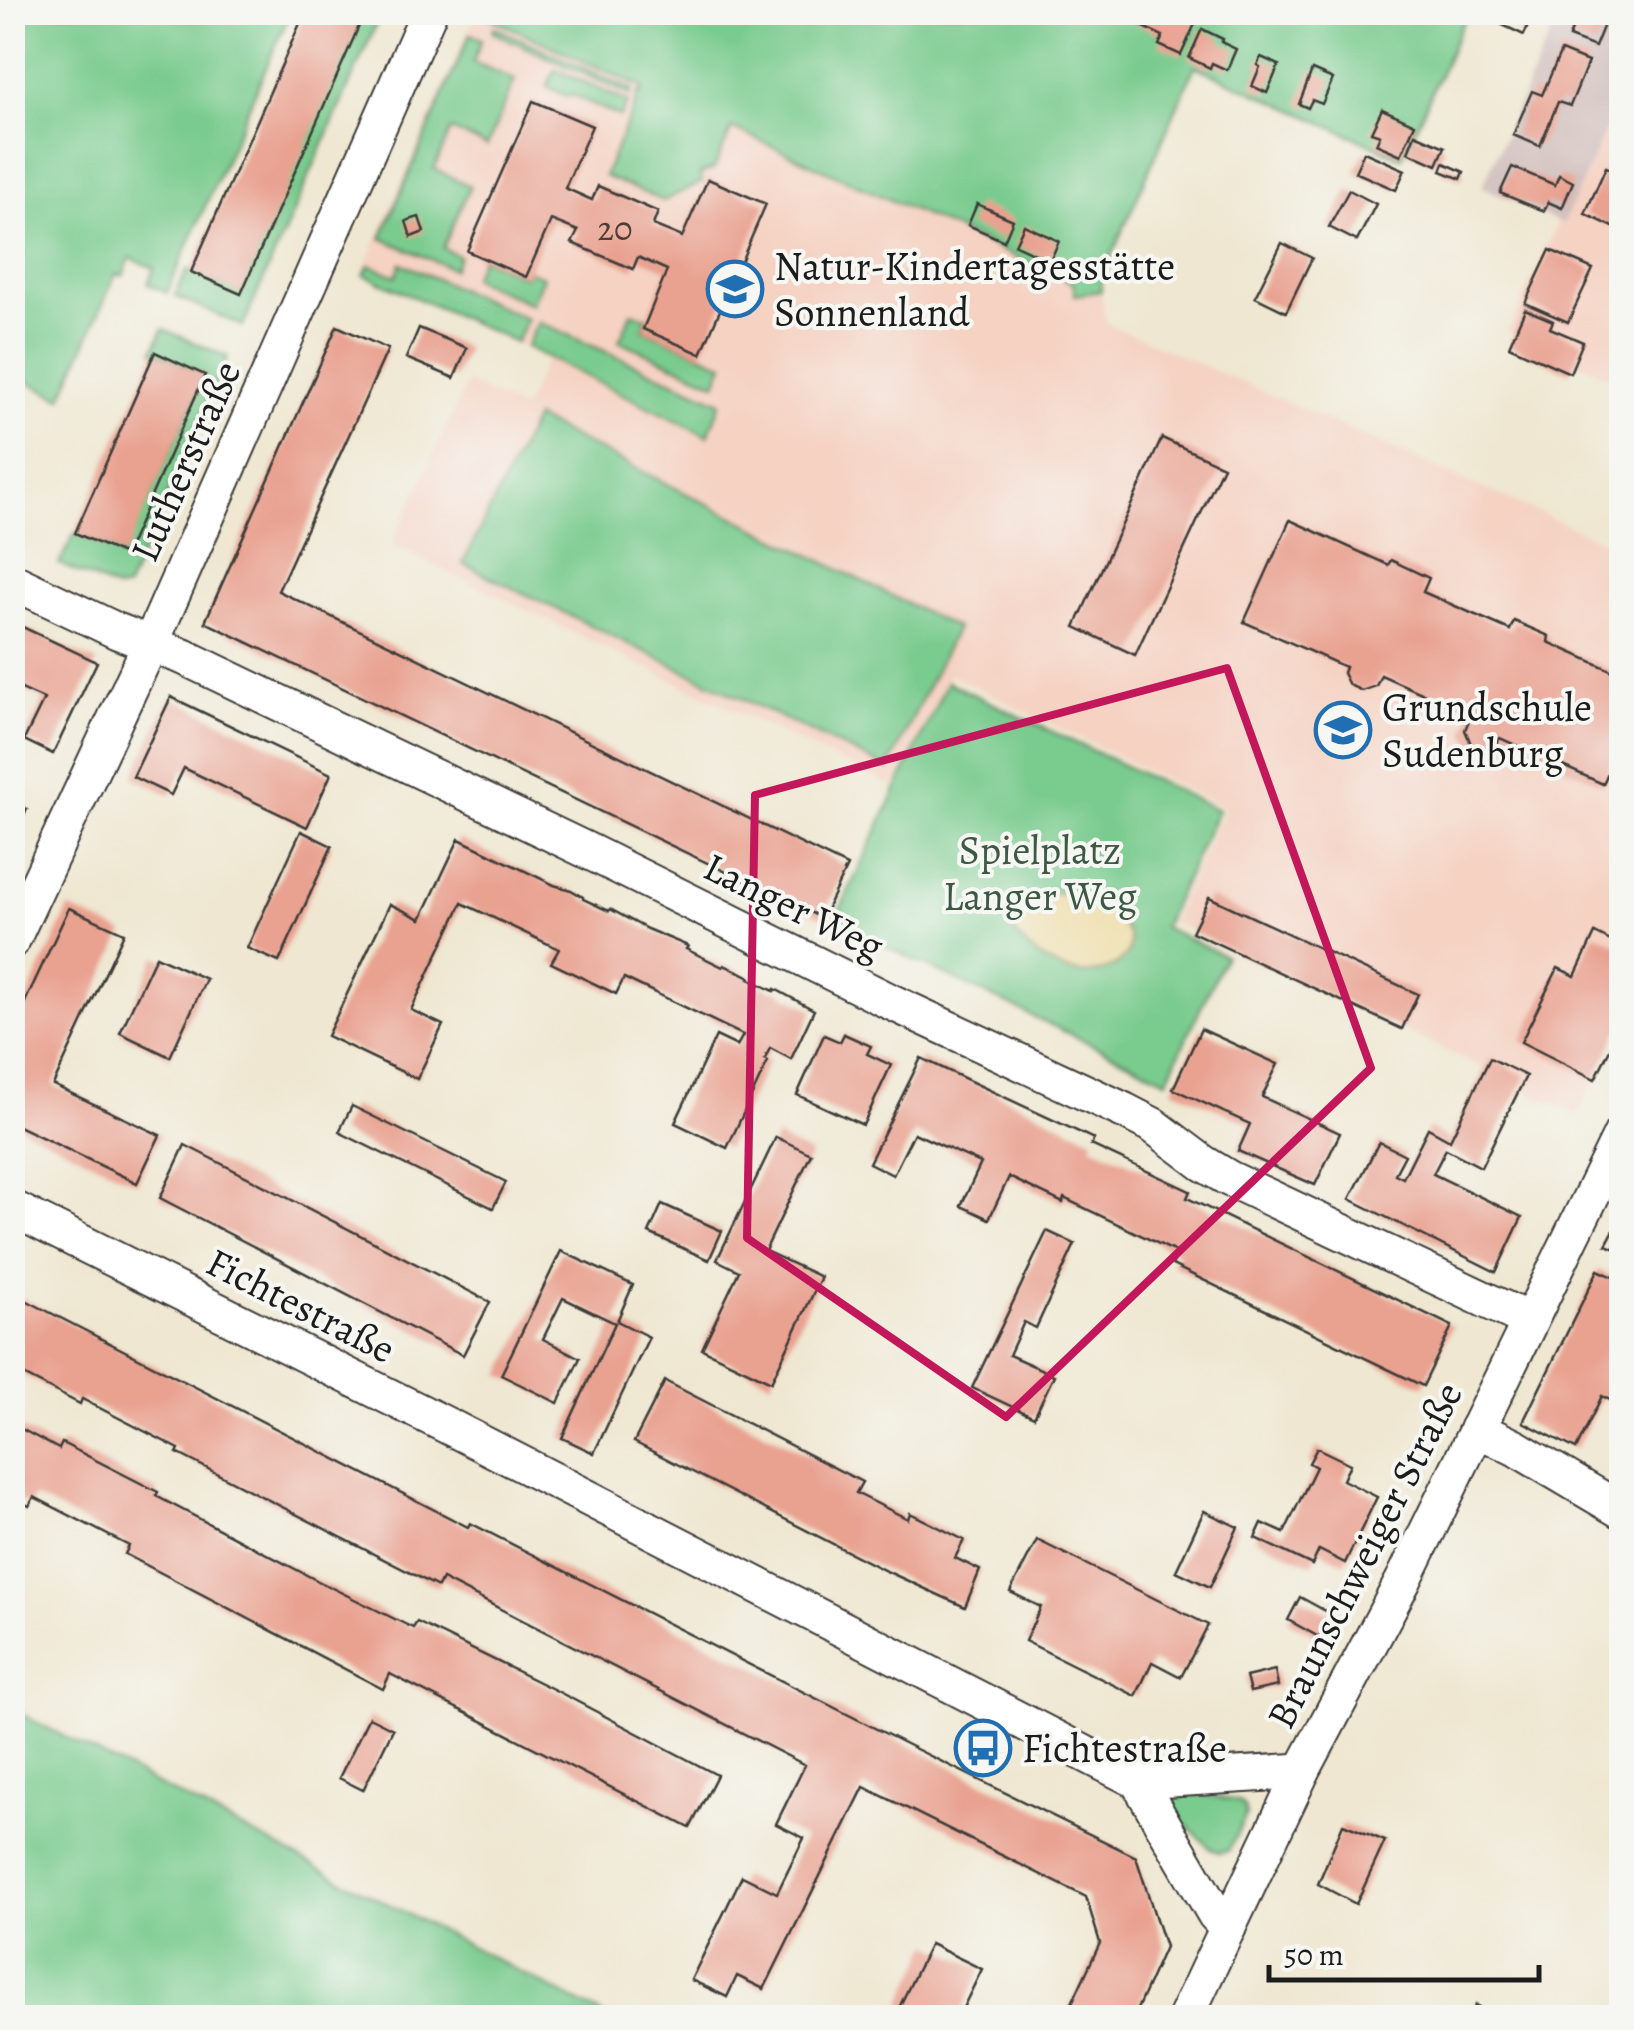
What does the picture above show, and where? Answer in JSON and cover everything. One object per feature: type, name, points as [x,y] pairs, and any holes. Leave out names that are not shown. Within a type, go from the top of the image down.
[{"type":"street","name":"Lutherstraße","points":[[12,940],[150,645],[429,12]]},
{"type":"street","name":"Langer Weg","points":[[12,580],[308,716],[1139,1118],[1228,1178],[1530,1321]]},
{"type":"street","name":"Braunschweiger Straße","points":[[1185,2018],[1302,1771],[1402,1582],[1622,1133]]},
{"type":"street","name":"Fichtestraße","points":[[12,1208],[450,1427],[1138,1781]]},
{"type":"street","points":[[1477,1429],[1622,1512]]},
{"type":"street","points":[[1228,1928],[1215,1914],[1138,1781],[1302,1771]]},
{"type":"highlighted area","points":[[1227,668],[1371,1068],[1006,1417],[747,1238],[755,795]]},
{"type":"shaded area","points":[[1560,13],[1621,13],[1621,96],[1563,224],[1482,187]]},
{"type":"shaded area","name":"Grundschule Sudenburg","points":[[476,14],[1073,283],[1076,295],[1101,291],[1106,323],[1621,549],[1621,1025],[1577,1115],[1171,921],[1225,808],[949,674],[894,787],[392,545],[467,383],[523,410],[547,357],[362,274]]},
{"type":"shaded area","points":[[1621,96],[1621,382],[1508,332]]},
{"type":"green space","points":[[477,12],[1467,13],[1402,158],[1195,66],[1101,280],[1101,291],[1075,295],[1073,283],[732,128],[714,169],[700,174],[702,182],[663,201],[604,176],[643,88]]},
{"type":"green space","points":[[12,13],[290,13],[167,293],[148,284],[154,268],[130,258],[123,276],[116,274],[62,398],[13,375]]},
{"type":"green space","points":[[327,13],[381,13],[243,326],[175,296],[187,270],[241,293]]},
{"type":"green space","points":[[494,27],[632,90],[630,95],[492,32]]},
{"type":"green space","points":[[470,34],[482,39],[473,62],[515,80],[487,146],[451,130],[434,169],[470,186],[443,248],[459,256],[453,269],[381,238]]},
{"type":"green space","points":[[555,69],[628,102],[620,117],[547,87]]},
{"type":"green space","points":[[481,258],[525,277],[529,271],[543,277],[531,304],[472,278]]},
{"type":"green space","points":[[401,263],[527,319],[516,342],[364,275],[369,265],[396,276]]},
{"type":"green space","points":[[632,312],[647,318],[643,329],[724,364],[716,383],[619,341]]},
{"type":"green space","points":[[538,322],[721,402],[708,436],[526,347]]},
{"type":"green space","points":[[163,329],[228,357],[127,588],[118,590],[59,564],[75,533],[124,554],[205,375],[153,351]]},
{"type":"green space","points":[[535,418],[956,628],[888,769],[463,564]]},
{"type":"green space","name":"Spielplatz Langer Weg","points":[[947,682],[1218,810],[1163,927],[1225,956],[1167,1080],[834,922]]},
{"type":"green space","points":[[13,1710],[607,2017],[13,2017]]},
{"type":"green space","points":[[1189,1792],[1238,1801],[1244,1807],[1246,1816],[1228,1851],[1211,1849],[1177,1816],[1174,1799]]},
{"type":"sand","points":[[1052,893],[1086,899],[1115,918],[1129,937],[1127,954],[1121,961],[1106,970],[1080,973],[1058,967],[1027,947],[1008,919],[1027,901]]},
{"type":"building","points":[[305,12],[327,12],[359,26],[241,294],[191,272]]},
{"type":"building","points":[[1112,12],[1199,15],[1181,55],[1159,45],[1163,36]]},
{"type":"building","points":[[1534,12],[1524,35],[1481,15]]},
{"type":"building","points":[[1579,12],[1609,12],[1595,47],[1569,37]]},
{"type":"building","points":[[1202,29],[1236,49],[1227,70],[1212,63],[1210,68],[1189,58]]},
{"type":"building","points":[[1561,51],[1588,62],[1570,106],[1558,102],[1540,146],[1513,135],[1532,91],[1542,95]]},
{"type":"building","points":[[1261,57],[1279,65],[1267,93],[1252,86]]},
{"type":"building","points":[[1312,70],[1333,79],[1322,104],[1312,100],[1308,108],[1299,104]]},
{"type":"building","points":[[533,101],[592,126],[565,188],[592,200],[598,186],[658,212],[653,225],[682,237],[708,179],[766,204],[701,354],[643,329],[667,270],[638,257],[633,269],[572,243],[578,231],[551,220],[526,277],[467,251]]},
{"type":"building","points":[[1382,109],[1415,124],[1401,155],[1376,144],[1380,135],[1371,132]]},
{"type":"building","points":[[1415,134],[1445,147],[1437,165],[1408,152]]},
{"type":"building","points":[[1364,152],[1405,170],[1396,190],[1355,172]]},
{"type":"building","points":[[1444,163],[1464,172],[1461,179],[1441,171]]},
{"type":"building","points":[[1512,167],[1555,185],[1559,175],[1573,182],[1562,208],[1548,202],[1544,211],[1500,193]]},
{"type":"building","points":[[1606,167],[1622,174],[1622,231],[1585,214]]},
{"type":"building","points":[[1349,190],[1376,204],[1357,241],[1329,227]]},
{"type":"building","points":[[977,204],[1013,220],[1004,241],[968,225]]},
{"type":"building","points":[[419,217],[424,232],[411,237],[406,221]]},
{"type":"building","points":[[1024,225],[1059,241],[1050,261],[1015,245]]},
{"type":"building","points":[[1282,243],[1312,258],[1286,312],[1255,297]]},
{"type":"building","points":[[1550,250],[1593,269],[1568,322],[1525,303]]},
{"type":"building","points":[[1525,309],[1553,321],[1550,328],[1583,342],[1570,373],[1509,346]]},
{"type":"building","points":[[337,326],[388,349],[278,591],[847,866],[822,918],[205,622]]},
{"type":"building","points":[[419,328],[467,348],[454,378],[406,358]]},
{"type":"building","points":[[155,352],[205,375],[125,555],[75,533]]},
{"type":"building","points":[[1162,438],[1223,466],[1135,655],[1075,627]]},
{"type":"building","points":[[1290,520],[1388,565],[1391,560],[1429,578],[1423,592],[1510,630],[1514,621],[1549,636],[1548,642],[1622,675],[1622,740],[1603,784],[1500,738],[1484,748],[1471,744],[1465,730],[1471,715],[1381,675],[1376,686],[1362,691],[1349,685],[1343,673],[1345,667],[1244,622]]},
{"type":"building","points":[[12,622],[97,662],[53,754],[24,740],[44,699],[12,685]]},
{"type":"building","points":[[171,697],[331,774],[307,827],[184,768],[171,795],[133,777]]},
{"type":"building","points":[[12,803],[27,809],[12,839]]},
{"type":"building","points":[[301,831],[332,846],[279,962],[247,948]]},
{"type":"building","points":[[459,839],[814,1010],[791,1059],[770,1048],[765,1059],[768,1061],[727,1148],[675,1123],[716,1036],[737,1046],[743,1035],[624,978],[616,994],[551,963],[559,949],[462,903],[411,1010],[443,1025],[417,1079],[327,1036],[390,904],[421,919]]},
{"type":"building","points":[[1209,897],[1418,994],[1402,1029],[1192,932]]},
{"type":"building","points":[[69,908],[124,933],[53,1085],[160,1135],[137,1183],[12,1123],[12,1030]]},
{"type":"building","points":[[1595,933],[1622,947],[1622,1025],[1595,1079],[1521,1042],[1558,968],[1575,976]]},
{"type":"building","points":[[156,956],[206,979],[170,1057],[120,1033]]},
{"type":"building","points":[[1201,1029],[1278,1064],[1262,1097],[1340,1133],[1315,1185],[1238,1151],[1250,1124],[1173,1089]]},
{"type":"building","points":[[844,1034],[871,1046],[867,1054],[891,1065],[863,1125],[797,1095],[824,1035],[840,1042]]},
{"type":"building","points":[[921,1058],[1094,1139],[1091,1145],[1190,1191],[1187,1198],[1452,1326],[1423,1386],[1172,1265],[1178,1253],[1064,1198],[1063,1203],[1009,1177],[989,1219],[961,1206],[981,1163],[914,1133],[893,1175],[869,1163]]},
{"type":"building","points":[[1490,1058],[1526,1076],[1481,1167],[1446,1149],[1433,1174],[1522,1217],[1496,1272],[1350,1199],[1379,1142],[1405,1155],[1395,1174],[1403,1178],[1428,1128],[1450,1140]]},
{"type":"building","points":[[352,1106],[506,1182],[493,1208],[339,1132]]},
{"type":"building","points":[[776,1137],[811,1154],[765,1251],[821,1277],[771,1382],[702,1349],[739,1271],[717,1260]]},
{"type":"building","points":[[185,1145],[490,1302],[463,1355],[160,1198]]},
{"type":"building","points":[[662,1204],[722,1231],[709,1260],[649,1233]]},
{"type":"building","points":[[1622,1215],[1622,1252],[1606,1245]]},
{"type":"building","points":[[1047,1231],[1075,1244],[1036,1328],[1024,1322],[1009,1355],[1054,1375],[1034,1417],[972,1388]]},
{"type":"building","points":[[561,1251],[633,1285],[617,1321],[649,1337],[594,1453],[562,1438],[615,1323],[563,1298],[543,1339],[580,1358],[558,1403],[501,1375]]},
{"type":"building","points":[[1598,1270],[1622,1281],[1622,1382],[1612,1401],[1602,1396],[1576,1449],[1523,1422]]},
{"type":"building","points":[[12,1293],[468,1527],[470,1523],[1136,1857],[1165,1947],[1133,2018],[1065,2018],[1100,1943],[1086,1897],[864,1787],[764,1989],[737,1976],[727,1997],[691,1980],[742,1876],[777,1893],[804,1838],[776,1824],[805,1765],[442,1579],[438,1587],[177,1453],[179,1449],[82,1399],[80,1404],[12,1369]]},
{"type":"building","points":[[665,1381],[862,1482],[856,1493],[908,1519],[910,1513],[964,1540],[955,1558],[980,1570],[965,1607],[884,1570],[634,1442]]},
{"type":"building","points":[[12,1424],[59,1449],[62,1443],[318,1581],[413,1628],[417,1622],[717,1775],[690,1828],[390,1674],[383,1689],[125,1554],[129,1546],[34,1497],[29,1506],[12,1497]]},
{"type":"building","points":[[1317,1448],[1350,1464],[1343,1480],[1377,1497],[1345,1563],[1319,1550],[1312,1565],[1255,1538],[1262,1523],[1284,1533],[1316,1467],[1309,1463]]},
{"type":"building","points":[[1204,1511],[1238,1527],[1210,1587],[1176,1571]]},
{"type":"building","points":[[1037,1540],[1208,1625],[1181,1677],[1152,1662],[1136,1696],[1025,1641],[1041,1607],[1010,1592]]},
{"type":"building","points":[[1300,1597],[1331,1614],[1319,1637],[1288,1620]]},
{"type":"building","points":[[1275,1670],[1278,1686],[1250,1692],[1246,1677]]},
{"type":"building","points":[[369,1717],[393,1729],[363,1790],[339,1778]]},
{"type":"building","points":[[1343,1824],[1385,1841],[1356,1904],[1318,1884]]},
{"type":"building","points":[[930,1944],[982,1969],[958,2018],[894,2018]]},
{"type":"building","points":[[1476,2005],[1495,2018],[1468,2018]]},
{"type":"place","name":"Natur-Kindertagesstätte Sonnenland","points":[[735,289]]},
{"type":"place","name":"Grundschule Sudenburg","points":[[1343,730]]},
{"type":"place","name":"Fichtestraße","points":[[983,1748]]}]
